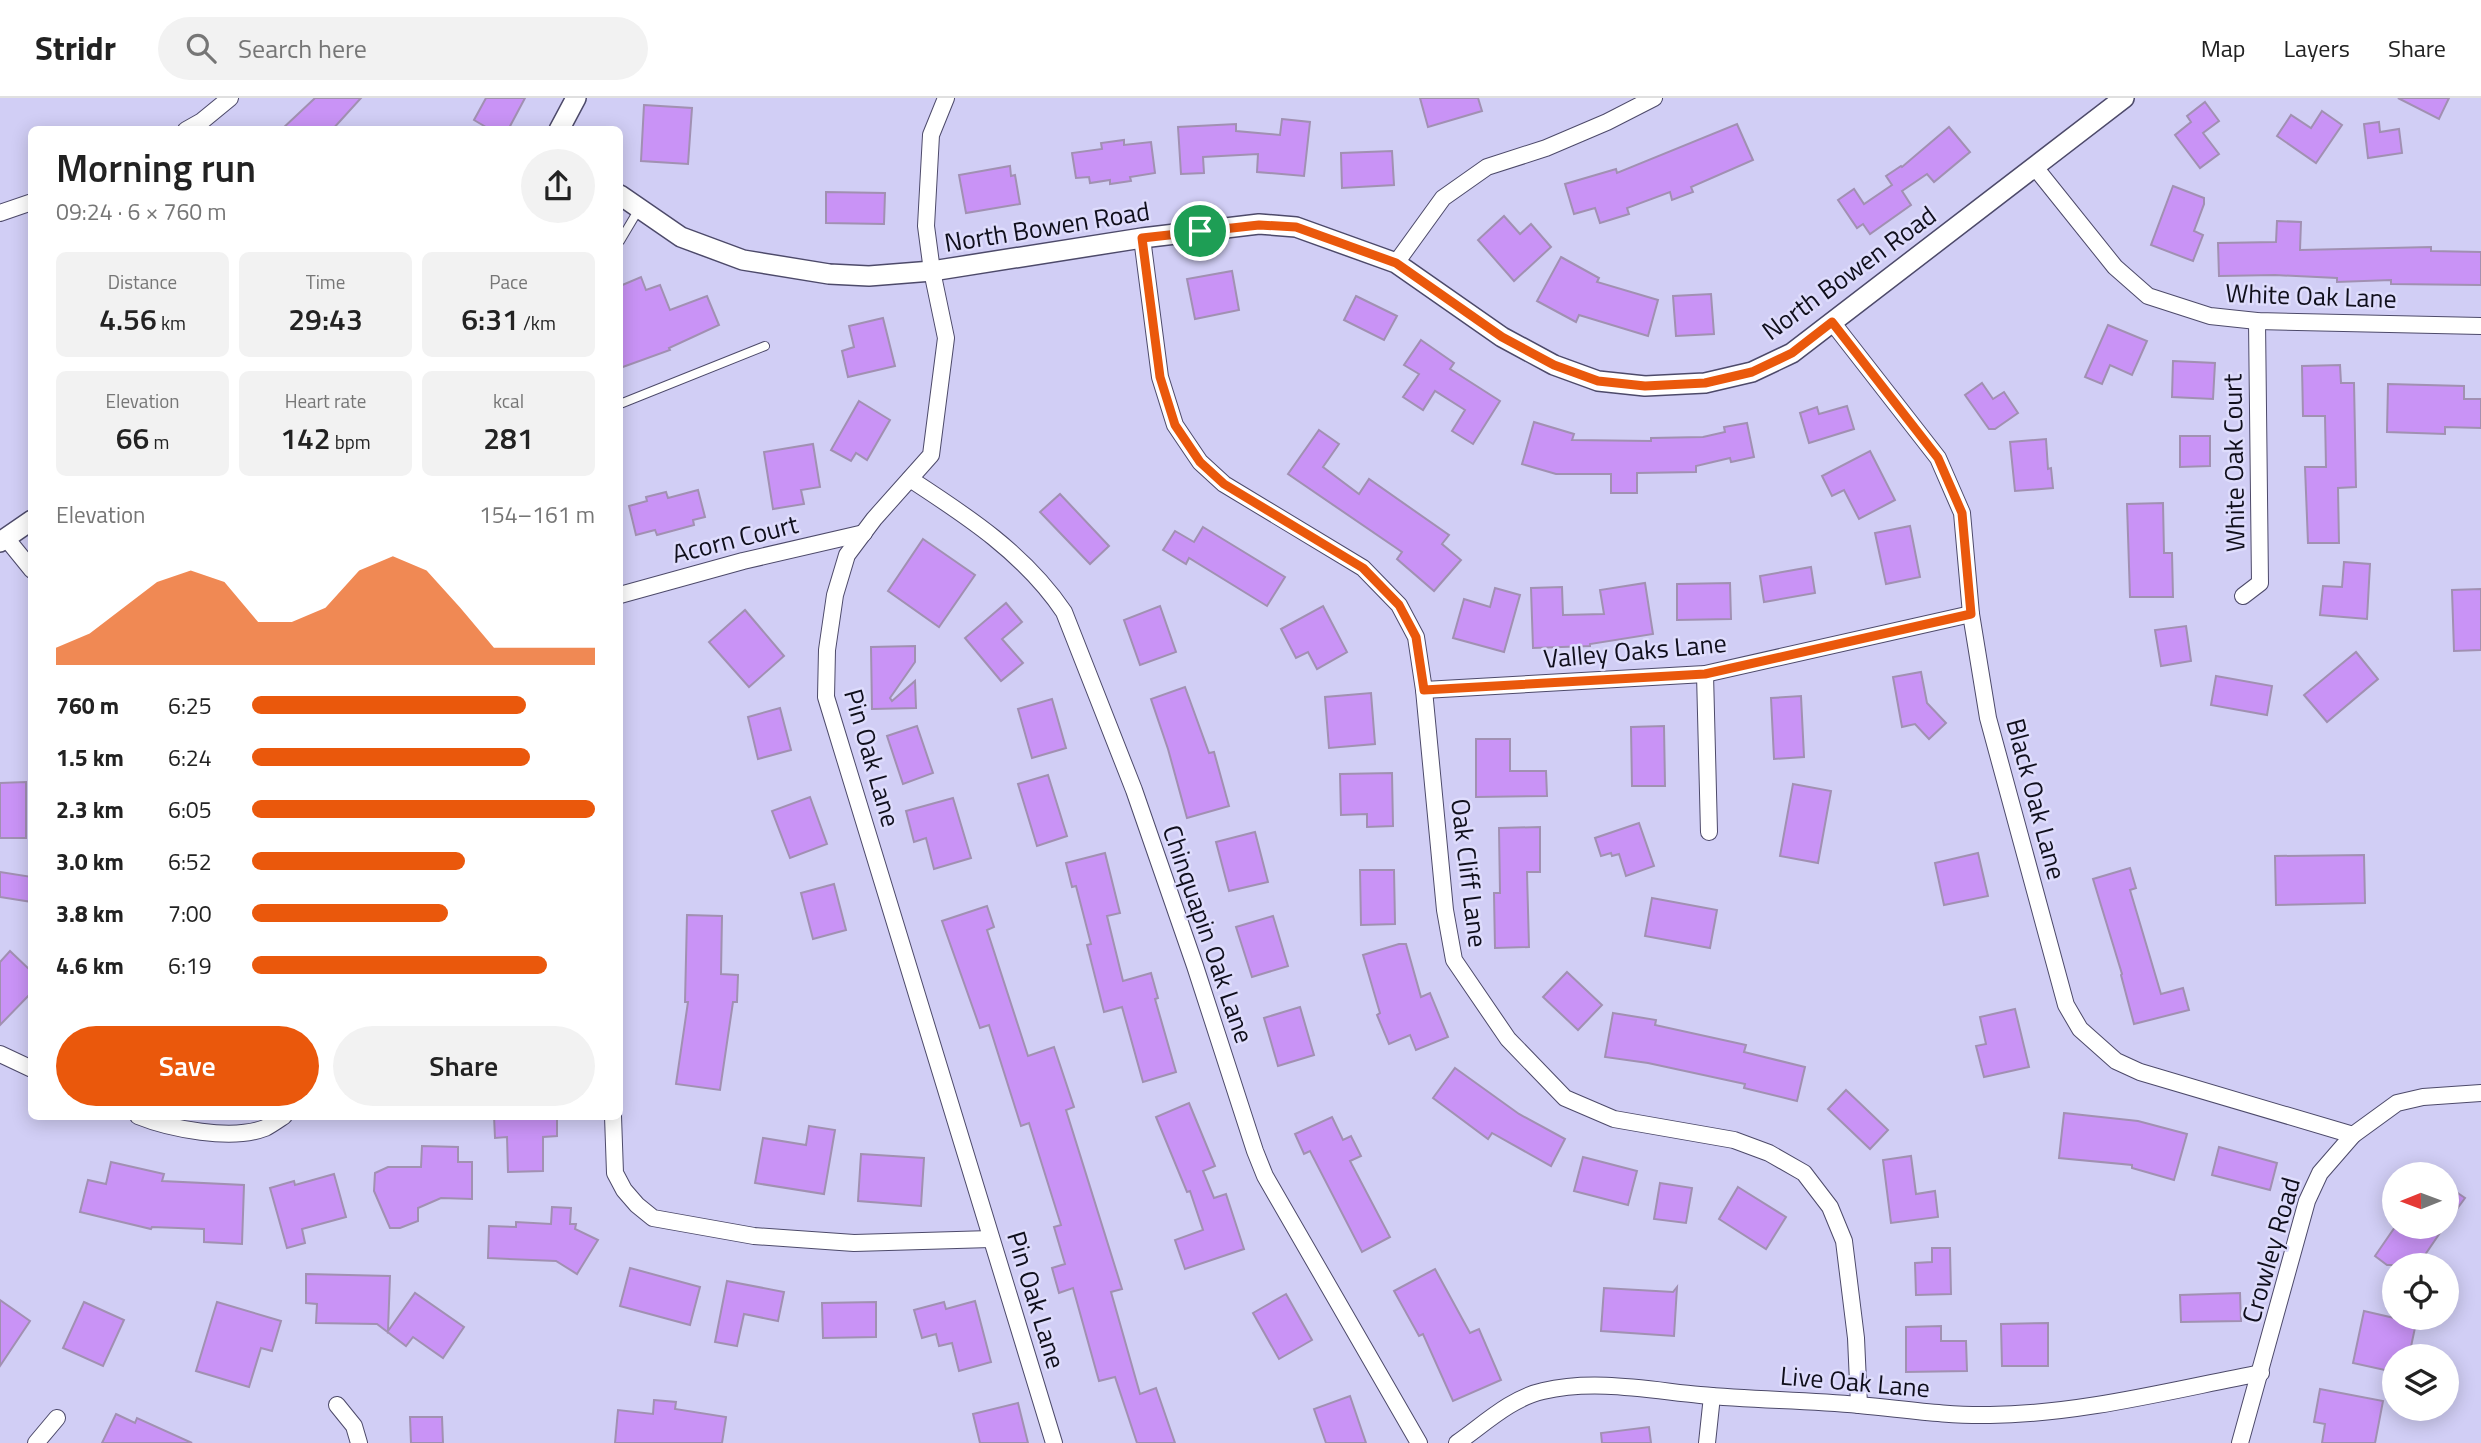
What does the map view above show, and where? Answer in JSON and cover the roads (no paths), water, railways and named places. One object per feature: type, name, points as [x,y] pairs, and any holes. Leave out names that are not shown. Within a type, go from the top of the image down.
[{"type":"street","points":[[193,126],[230,98]]},
{"type":"street","points":[[561,126],[576,98]]},
{"type":"street","name":"Pin Oak Lane","points":[[946,98],[931,135],[926,226],[946,338],[931,455],[847,555],[835,595],[827,650],[825,697],[1054,1443]]},
{"type":"street","points":[[1396,263],[1443,198],[1487,167],[1546,148],[1654,98]]},
{"type":"street","name":"North Bowen Road","points":[[623,197],[681,237],[743,260],[829,274],[869,276],[932,271],[1142,238],[1259,225],[1296,227],[1396,263],[1502,337],[1554,365],[1598,381],[1645,386],[1705,383],[1752,372],[1792,353],[2124,98]]},
{"type":"street","name":"White Oak Lane","points":[[2034,166],[2115,267],[2148,296],[2210,316],[2257,321],[2481,326]]},
{"type":"street","points":[[0,213],[28,203]]},
{"type":"street","name":"Oak Cliff Lane","points":[[1142,238],[1160,377],[1175,425],[1200,462],[1224,484],[1363,568],[1399,605],[1416,637],[1424,690],[1445,910],[1454,960],[1508,1039],[1564,1097],[1614,1119],[1734,1140],[1769,1153],[1804,1173],[1830,1207],[1844,1241],[1856,1338],[1859,1405]]},
{"type":"street","name":"White Oak Court","points":[[2244,596],[2259,583],[2257,321]]},
{"type":"street","name":"Black Oak Lane","points":[[1832,322],[1938,458],[1962,513],[1971,614],[1988,718],[2066,1005],[2080,1029],[2116,1060],[2140,1072],[2353,1135]]},
{"type":"street","name":"Chinquapin Oak Lane","points":[[910,479],[1002,542],[1051,594],[1064,612],[1142,815],[1265,1176],[1419,1443]]},
{"type":"street","points":[[28,523],[3,540],[28,566]]},
{"type":"street","name":"Acorn Court","points":[[623,594],[743,561],[864,533]]},
{"type":"street","name":"Valley Oaks Lane","points":[[1424,690],[1705,674],[1971,614]]},
{"type":"street","points":[[1705,674],[1709,832]]},
{"type":"street","points":[[0,1054],[28,1067]]},
{"type":"street","name":"Crowley Road","points":[[2240,1443],[2262,1373],[2307,1201],[2320,1173],[2353,1135],[2397,1103],[2423,1097],[2481,1093]]},
{"type":"street","points":[[148,1120],[195,1130],[236,1133],[263,1128],[277,1120]]},
{"type":"street","points":[[613,1120],[615,1173],[624,1190],[653,1218],[754,1236],[854,1243],[991,1239]]},
{"type":"street","name":"Live Oak Lane","points":[[1457,1443],[1510,1405],[1540,1391],[1572,1386],[1604,1386],[1859,1405],[1925,1414],[1990,1415],[2053,1412],[2262,1373]]},
{"type":"street","points":[[1707,1443],[1712,1396]]},
{"type":"street","points":[[337,1405],[354,1426],[359,1443]]},
{"type":"street","points":[[36,1443],[57,1418]]},
{"type":"lane","points":[[623,236],[639,209]]},
{"type":"lane","points":[[623,403],[765,346]]}]
